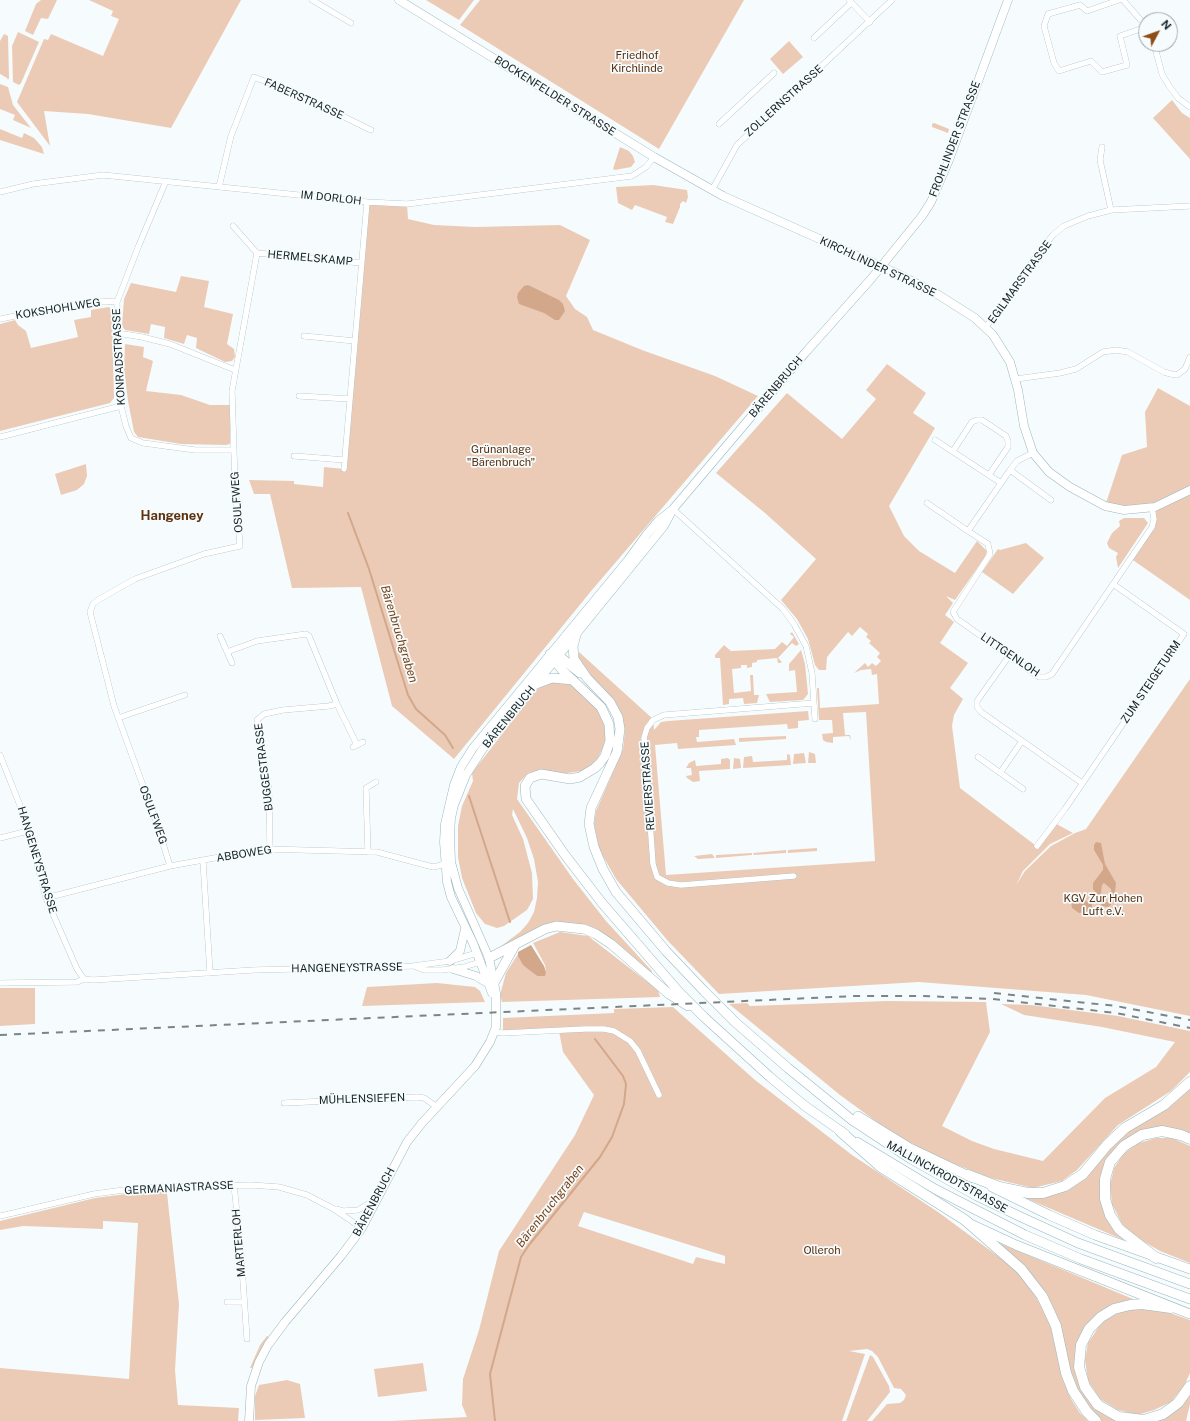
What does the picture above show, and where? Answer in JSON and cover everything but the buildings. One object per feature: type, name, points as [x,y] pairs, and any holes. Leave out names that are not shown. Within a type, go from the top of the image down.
[{"type":"highway","points":[[576,635],[573,646],[574,659],[587,678]]},
{"type":"highway","points":[[554,657],[587,678]]},
{"type":"highway","points":[[554,657],[574,680],[593,698],[606,715],[610,733],[608,749],[595,768],[580,777],[570,779],[541,774],[530,778],[525,786],[526,799],[565,855],[602,903],[637,945],[704,1017]]},
{"type":"highway","points":[[536,684],[552,678],[574,680]]},
{"type":"highway","name":"MALLINCKRODTSTRASSE","points":[[587,678],[605,695],[614,708],[618,717],[620,737],[614,760],[591,808],[589,824],[594,847],[603,869],[616,892],[666,952],[735,1022],[818,1092],[885,1144],[977,1196],[1078,1242],[1190,1284]]},
{"type":"highway","points":[[489,958],[531,935],[556,926],[584,929],[596,934],[611,944],[669,994],[704,1017]]},
{"type":"highway","points":[[492,984],[508,955],[516,944]]},
{"type":"highway","name":"MALLINCKRODTSTRASSE","points":[[704,1017],[782,1087],[840,1131],[929,1186],[1018,1231],[1089,1262],[1190,1299]]},
{"type":"highway","points":[[968,1175],[1000,1187],[1028,1193],[1043,1193],[1065,1186],[1083,1174],[1107,1145],[1125,1128],[1164,1105],[1190,1082]]},
{"type":"highway","points":[[818,1092],[910,1148],[1049,1215],[1156,1258],[1190,1269]]},
{"type":"highway","points":[[840,1131],[881,1166],[965,1220],[1016,1245],[1171,1308],[1190,1314]]},
{"type":"highway","points":[[1156,1258],[1120,1229],[1110,1215],[1105,1199],[1105,1180],[1110,1162],[1124,1146],[1142,1135],[1162,1132],[1181,1135],[1190,1139]]},
{"type":"highway","points":[[965,1220],[1011,1258],[1042,1296],[1056,1326],[1066,1373],[1073,1391],[1087,1412],[1096,1421]]},
{"type":"highway","points":[[1171,1308],[1142,1304],[1114,1309],[1089,1329],[1081,1345],[1079,1367],[1085,1388],[1098,1405],[1119,1417],[1144,1420],[1163,1414],[1178,1402],[1190,1386]]},
{"type":"main road","name":"BOCKENFELDER STRASSE","points":[[399,0],[654,157],[712,190]]},
{"type":"main road","name":"FROHLINDER STRASSE","points":[[881,267],[922,216],[937,190],[1008,0]]},
{"type":"main road","name":"KIRCHLINDER STRASSE","points":[[712,190],[937,294],[975,318],[986,327],[1007,354],[1016,378],[1024,426],[1033,452],[1043,466],[1056,478],[1095,501],[1124,510],[1152,508],[1190,490]]},
{"type":"main road","name":"BÄRENBRUCH","points":[[250,1421],[251,1386],[257,1368],[268,1345],[279,1329],[341,1256],[362,1228],[402,1149],[422,1122],[475,1066],[494,1032],[497,1019],[496,998],[492,984],[489,958],[464,904],[454,874],[450,850],[451,818],[460,787],[473,762],[536,684],[554,657],[651,530],[673,509],[881,267]]},
{"type":"main road","name":"BÄRENBRUCH","points":[[492,984],[480,962],[451,897],[445,864],[444,824],[448,806],[462,767],[473,748],[554,657],[576,635],[664,526],[673,509]]},
{"type":"main road","points":[[465,928],[460,951],[451,965],[492,984]]},
{"type":"main road","points":[[477,954],[489,958]]},
{"type":"main road","points":[[480,962],[489,958]]},
{"type":"street","points":[[312,0],[351,22]]},
{"type":"street","name":"ZOLLERNSTRASSE","points":[[712,190],[737,145],[892,0]]},
{"type":"street","points":[[1119,0],[1087,11],[1080,2],[1048,14],[1044,26],[1054,63],[1059,71],[1091,61],[1102,72],[1127,65],[1120,36],[1138,29]]},
{"type":"street","points":[[1123,0],[1138,17]]},
{"type":"street","points":[[814,38],[850,2],[870,22]]},
{"type":"street","points":[[1156,52],[1162,74],[1168,86],[1178,98],[1190,107]]},
{"type":"street","points":[[719,124],[774,73]]},
{"type":"street","name":"FABERSTRASSE","points":[[219,187],[231,136],[254,77],[299,95],[371,130]]},
{"type":"street","points":[[1102,147],[1100,160],[1111,210]]},
{"type":"street","name":"IM DORLOH","points":[[0,192],[33,184],[103,175],[367,202],[407,204],[626,177],[637,174],[646,167],[654,157]]},
{"type":"street","name":"KONRADSTRASSE","points":[[166,181],[117,302],[118,377],[121,406],[128,434],[131,438],[139,442],[195,450],[233,450]]},
{"type":"street","name":"HERMELSKAMP","points":[[233,226],[257,253],[361,263],[367,202]]},
{"type":"street","name":"EGILMARSTRASSE","points":[[986,327],[1038,254],[1057,232],[1074,221],[1111,210],[1190,206]]},
{"type":"street","name":"OSULFWEG","points":[[170,866],[157,824],[118,718],[92,624],[91,608],[98,600],[123,584],[204,554],[240,546],[233,450],[232,399],[235,370],[257,253]]},
{"type":"street","points":[[344,469],[361,263]]},
{"type":"street","name":"KOKSHOHLWEG","points":[[0,319],[69,305],[117,302]]},
{"type":"street","points":[[117,333],[170,344],[235,370]]},
{"type":"street","points":[[304,336],[355,341]]},
{"type":"street","points":[[1016,378],[1060,373],[1076,369],[1103,352],[1116,350],[1128,352],[1164,372],[1171,374],[1177,374],[1185,369],[1190,357]]},
{"type":"street","points":[[299,396],[350,399]]},
{"type":"street","points":[[0,437],[121,406]]},
{"type":"street","points":[[953,451],[972,422],[982,420],[1006,436],[1008,441],[1008,447],[989,475]]},
{"type":"street","points":[[935,440],[1001,483]]},
{"type":"street","points":[[968,531],[1017,461],[1033,452]]},
{"type":"street","points":[[294,456],[345,460]]},
{"type":"street","points":[[1010,470],[1051,500]]},
{"type":"street","name":"LITTGENLOH","points":[[927,503],[988,544],[990,551],[954,608],[954,616],[1040,677],[1046,677],[1052,674],[1152,527],[1154,519],[1152,508]]},
{"type":"street","points":[[673,509],[783,609],[794,624],[806,646],[812,673],[815,719]]},
{"type":"street","name":"ZUM STEIGETURM","points":[[1037,846],[1184,634],[1113,584]]},
{"type":"street","points":[[227,652],[257,641],[306,634],[309,636],[355,746],[363,742]]},
{"type":"street","points":[[220,636],[232,663]]},
{"type":"street","points":[[1009,656],[977,701],[976,707],[980,712],[1082,783]]},
{"type":"street","points":[[118,718],[185,695]]},
{"type":"street","name":"REVIERSTRASSE","points":[[794,876],[681,885],[668,883],[658,877],[653,864],[644,738],[647,728],[653,720],[664,715],[814,703]]},
{"type":"street","name":"BUGGESTRASSE","points":[[270,848],[269,790],[257,720],[264,714],[283,710],[337,704]]},
{"type":"street","points":[[1000,773],[1022,741]]},
{"type":"street","name":"HANGENEYSTRASSE","points":[[0,755],[16,793],[46,898],[77,969],[84,979],[93,980],[210,973],[451,965],[480,962]]},
{"type":"street","points":[[978,757],[1023,789]]},
{"type":"street","points":[[368,852],[366,788],[376,782]]},
{"type":"street","points":[[0,838],[28,831]]},
{"type":"street","name":"ABBOWEG","points":[[46,898],[170,866],[270,848],[368,852],[434,867],[445,864]]},
{"type":"street","points":[[203,861],[210,973]]},
{"type":"street","name":"HANGENEYSTRASSE","points":[[413,966],[424,970],[451,965],[477,954]]},
{"type":"street","points":[[0,983],[77,982],[84,979]]},
{"type":"street","points":[[494,1032],[508,1033],[585,1029],[614,1031],[630,1040],[638,1051],[659,1095]]},
{"type":"street","name":"MÜHLENSIEFEN","points":[[284,1102],[417,1097],[424,1098],[437,1107]]},
{"type":"street","name":"GERMANIASTRASSE","points":[[0,1216],[94,1194],[124,1190],[234,1185],[268,1186],[295,1191],[317,1199],[362,1228]]},
{"type":"street","name":"MARTERLOH","points":[[234,1185],[247,1339]]},
{"type":"street","name":"GERMANIASTRASSE","points":[[332,1208],[343,1211],[358,1210],[377,1199]]},
{"type":"street","points":[[227,1302],[244,1302]]},
{"type":"green space","points":[[41,0],[57,0],[48,19],[41,18],[33,35],[25,31],[36,4]]},
{"type":"green space","points":[[89,0],[241,0],[171,128],[88,114],[44,111],[50,146],[17,102],[44,39],[48,40],[51,34],[103,56],[119,19],[111,16],[113,11]]},
{"type":"green space","points":[[426,0],[474,0],[459,20]]},
{"type":"green space","name":"Friedhof Kirchlinde","points":[[480,0],[744,0],[659,149],[460,25]]},
{"type":"green space","points":[[18,32],[39,42],[19,85],[13,82],[12,46]]},
{"type":"green space","points":[[4,34],[8,36],[8,80],[0,74],[0,41]]},
{"type":"green space","points":[[789,41],[803,57],[783,74],[770,59]]},
{"type":"green space","points":[[0,84],[8,87],[13,105],[31,128],[13,120],[15,115],[0,109]]},
{"type":"green space","points":[[1172,100],[1182,113],[1190,118],[1190,159],[1153,118]]},
{"type":"green space","points":[[934,123],[949,129],[948,133],[932,127],[932,124]]},
{"type":"green space","points":[[0,129],[22,138],[24,133],[34,138],[42,147],[44,154],[0,140]]},
{"type":"green space","points":[[620,147],[629,151],[635,162],[631,167],[615,170],[613,169]]},
{"type":"green space","points":[[653,185],[687,190],[688,197],[686,203],[683,201],[680,204],[673,224],[665,222],[667,217],[635,205],[632,210],[618,203],[616,187]]},
{"type":"green space","name":"Grünanlage \"Bärenbruch\"","points":[[367,202],[407,204],[408,219],[434,225],[475,227],[560,225],[590,240],[566,296],[575,309],[587,317],[593,330],[642,350],[715,376],[758,396],[592,590],[454,759],[392,706],[361,587],[292,588],[270,494],[254,494],[249,480],[294,481],[294,484],[323,487],[324,467],[344,469]]},
{"type":"green space","points":[[181,276],[209,281],[204,307],[233,314],[227,344],[234,349],[235,357],[232,361],[225,362],[196,348],[197,338],[187,335],[184,344],[164,338],[165,327],[151,324],[149,334],[125,330],[122,326],[124,299],[131,283],[176,292]]},
{"type":"green space","points":[[109,307],[112,310],[114,398],[110,403],[0,431],[0,324],[15,320],[18,325],[26,331],[31,348],[78,337],[74,320],[91,317],[91,310]]},
{"type":"green space","points":[[125,344],[144,347],[143,357],[153,361],[146,391],[181,395],[210,405],[230,405],[230,444],[181,444],[138,437],[134,432],[128,401],[124,369]]},
{"type":"green space","name":"KGV Zur Hohen Luft e.V.","points":[[887,364],[926,393],[913,413],[935,428],[889,506],[904,536],[919,551],[955,573],[977,541],[987,551],[985,557],[955,600],[946,596],[953,603],[945,615],[954,622],[940,643],[968,663],[950,688],[963,699],[954,715],[952,726],[960,788],[1035,845],[1053,822],[1073,833],[1050,844],[1023,871],[1016,885],[1025,871],[1051,846],[1075,833],[1086,829],[1190,679],[1190,1016],[1086,995],[919,982],[719,994],[668,941],[616,879],[599,849],[594,824],[596,811],[623,749],[625,730],[620,712],[581,665],[577,657],[579,656],[579,652],[653,719],[654,730],[661,722],[668,721],[808,711],[809,720],[798,721],[798,728],[788,729],[787,724],[699,730],[699,737],[696,737],[697,742],[734,739],[736,745],[678,749],[677,743],[655,745],[666,875],[875,861],[866,712],[843,713],[845,735],[850,735],[851,741],[849,736],[833,737],[833,743],[826,742],[823,740],[822,734],[833,733],[832,720],[819,720],[817,688],[819,688],[820,708],[879,704],[877,674],[872,675],[871,669],[861,670],[854,673],[865,663],[868,667],[872,663],[876,666],[881,661],[877,657],[880,653],[869,643],[871,641],[866,637],[868,634],[860,627],[852,636],[848,632],[827,657],[826,670],[819,670],[815,665],[808,639],[797,619],[781,600],[816,559],[765,513],[716,473],[787,393],[842,439],[876,399],[866,390]]},
{"type":"green space","points":[[1158,388],[1190,406],[1190,600],[1130,558],[1152,527],[1153,508],[1105,506],[1122,455],[1147,447],[1145,412]]},
{"type":"green space","points":[[86,464],[87,476],[84,484],[77,490],[61,495],[55,474]]},
{"type":"green space","points":[[1124,518],[1144,518],[1148,523],[1118,568],[1116,557],[1118,553],[1109,548],[1107,543],[1112,533],[1120,526],[1119,521]]},
{"type":"green space","points":[[1026,543],[1044,558],[1013,594],[982,572],[998,549],[1000,550]]},
{"type":"green space","points":[[792,632],[799,644],[796,646],[792,643],[778,658],[782,662],[778,663],[777,658],[757,660],[757,662],[752,663],[752,667],[747,668],[747,665],[741,665],[741,668],[732,669],[734,693],[751,691],[750,675],[753,675],[754,695],[759,695],[757,703],[744,704],[743,698],[729,699],[729,704],[723,705],[720,658],[715,658],[715,655],[724,645],[731,651],[775,649],[782,642],[787,646],[794,637],[790,634]]},
{"type":"green space","points":[[801,650],[805,664],[808,694],[803,700],[770,702],[766,694],[797,692],[795,670],[789,671],[789,664]]},
{"type":"green space","points":[[552,681],[570,684],[599,709],[606,728],[607,738],[604,747],[595,762],[582,771],[561,774],[539,770],[528,773],[519,783],[517,799],[573,879],[606,921],[652,971],[651,973],[588,927],[573,923],[556,922],[496,950],[520,932],[528,923],[534,912],[537,898],[538,882],[534,859],[527,838],[513,809],[512,815],[523,839],[532,873],[533,899],[527,910],[504,926],[497,928],[485,924],[476,913],[462,878],[458,857],[458,826],[462,806],[473,781],[472,773],[536,690]]},
{"type":"green space","points":[[786,736],[786,739],[739,742],[739,738]]},
{"type":"green space","points":[[809,752],[815,754],[816,763],[808,763]]},
{"type":"green space","points":[[804,753],[806,763],[793,764],[794,754]]},
{"type":"green space","points":[[787,754],[790,755],[791,765],[743,768],[744,757],[752,756],[753,762],[787,760]]},
{"type":"green space","points":[[728,758],[730,760],[730,769],[699,771],[700,781],[693,782],[686,776],[692,775],[691,768],[686,768],[689,763],[695,760],[696,766],[721,764],[721,759]]},
{"type":"green space","points":[[734,758],[740,759],[741,768],[733,769]]},
{"type":"green space","points":[[817,848],[817,851],[788,853],[788,850]]},
{"type":"green space","points":[[786,850],[786,853],[754,855],[753,853]]},
{"type":"green space","points":[[752,853],[752,855],[716,858],[716,855]]},
{"type":"green space","points":[[712,854],[715,858],[698,859],[694,856]]},
{"type":"green space","points":[[560,932],[588,936],[658,990],[660,997],[502,1002],[500,995],[506,973],[518,954],[525,965],[537,976],[545,975],[545,965],[533,943]]},
{"type":"green space","points":[[437,983],[475,987],[480,991],[485,1002],[362,1006],[367,987]]},
{"type":"green space","points":[[0,988],[35,988],[35,1024],[0,1026]]},
{"type":"green space","points":[[887,1001],[986,1002],[990,1032],[942,1126],[972,1141],[994,1149],[1043,1161],[1105,1098],[1156,1067],[1175,1042],[1102,1027],[1024,1015],[1001,1004],[1031,1005],[1118,1016],[1190,1031],[1190,1072],[1171,1091],[1118,1125],[1077,1170],[1062,1181],[1033,1188],[991,1178],[941,1159],[892,1133],[840,1095],[729,1004],[747,1003],[750,1006]]},
{"type":"green space","name":"Olleroh","points":[[673,1007],[755,1080],[852,1155],[938,1212],[1014,1268],[1030,1288],[1042,1307],[1051,1328],[1062,1378],[1071,1399],[1080,1413],[1088,1421],[872,1421],[887,1404],[900,1403],[904,1400],[906,1395],[901,1389],[894,1388],[878,1357],[872,1351],[867,1349],[849,1351],[865,1354],[842,1421],[391,1421],[467,1417],[462,1405],[463,1379],[479,1330],[499,1251],[575,1135],[594,1095],[563,1052],[559,1031],[503,1033],[503,1018],[614,1013],[614,1009]],"holes":[[[584,1212],[725,1256],[725,1264],[696,1257],[693,1264],[578,1226]]]},
{"type":"green space","points":[[1190,1087],[1190,1135],[1146,1129],[1133,1134],[1117,1146],[1101,1183],[1124,1240],[1023,1197],[1053,1194],[1117,1139]]},
{"type":"green space","points":[[1156,1138],[1172,1138],[1190,1146],[1190,1263],[1160,1251],[1137,1238],[1122,1224],[1112,1204],[1110,1185],[1114,1168],[1124,1153],[1139,1143]]},
{"type":"green space","points":[[164,1191],[167,1193],[179,1304],[175,1370],[178,1405],[239,1408],[238,1421],[0,1421],[0,1368],[129,1379],[138,1223],[103,1221],[103,1229],[23,1226],[0,1230],[0,1221],[95,1198],[142,1192]]},
{"type":"green space","points":[[999,1243],[1133,1299],[1122,1302],[1099,1314],[1076,1358],[1097,1408],[1106,1416],[1120,1421],[1100,1421],[1076,1389],[1069,1372],[1056,1318]]},
{"type":"green space","points":[[1145,1308],[1170,1313],[1190,1320],[1190,1373],[1184,1386],[1171,1402],[1154,1410],[1137,1415],[1118,1410],[1100,1399],[1088,1381],[1085,1360],[1088,1343],[1102,1322],[1122,1311]]},
{"type":"green space","points":[[267,1336],[269,1337],[252,1368],[250,1368],[260,1345]]},
{"type":"green space","points":[[870,1355],[873,1357],[889,1386],[890,1392],[867,1421],[846,1421]]},
{"type":"green space","points":[[423,1363],[427,1391],[378,1397],[374,1369]]},
{"type":"green space","points":[[287,1380],[300,1384],[305,1418],[255,1420],[255,1396],[259,1385]]},
{"type":"green space","points":[[1190,1395],[1190,1404],[1186,1421],[1152,1421]]},
{"type":"shaded area","points":[[528,285],[559,300],[563,304],[565,311],[559,320],[555,320],[544,313],[519,304],[517,297],[518,293],[524,286]]},
{"type":"shaded area","points":[[1096,842],[1101,843],[1105,864],[1116,883],[1114,902],[1108,907],[1101,906],[1102,901],[1111,903],[1112,898],[1111,889],[1104,883],[1102,885],[1100,899],[1092,901],[1092,908],[1086,912],[1079,913],[1072,908],[1071,901],[1073,896],[1077,893],[1085,901],[1089,902],[1096,893],[1093,889],[1093,883],[1103,870],[1103,865],[1094,850],[1094,845]]},
{"type":"shaded area","points":[[531,945],[544,966],[546,972],[545,976],[537,976],[523,965],[518,956],[518,952]]},
{"type":"waterway","name":"Bärenbruchgraben","points":[[348,513],[369,569],[408,695],[416,709],[445,735],[453,748]]},
{"type":"waterway","name":"Bärenbruchgraben","points":[[469,796],[510,922]]},
{"type":"waterway","name":"Bärenbruchgraben","points":[[495,1421],[490,1374],[521,1257],[600,1157],[612,1137],[624,1104],[626,1084],[623,1076],[595,1039]]},
{"type":"railway","points":[[994,993],[1116,1006],[1190,1020]]},
{"type":"railway","points":[[0,1035],[855,996],[923,996],[993,999],[1116,1013],[1190,1028]]},
{"type":"district","name":"Hangeney","points":[[172,516]]}]
